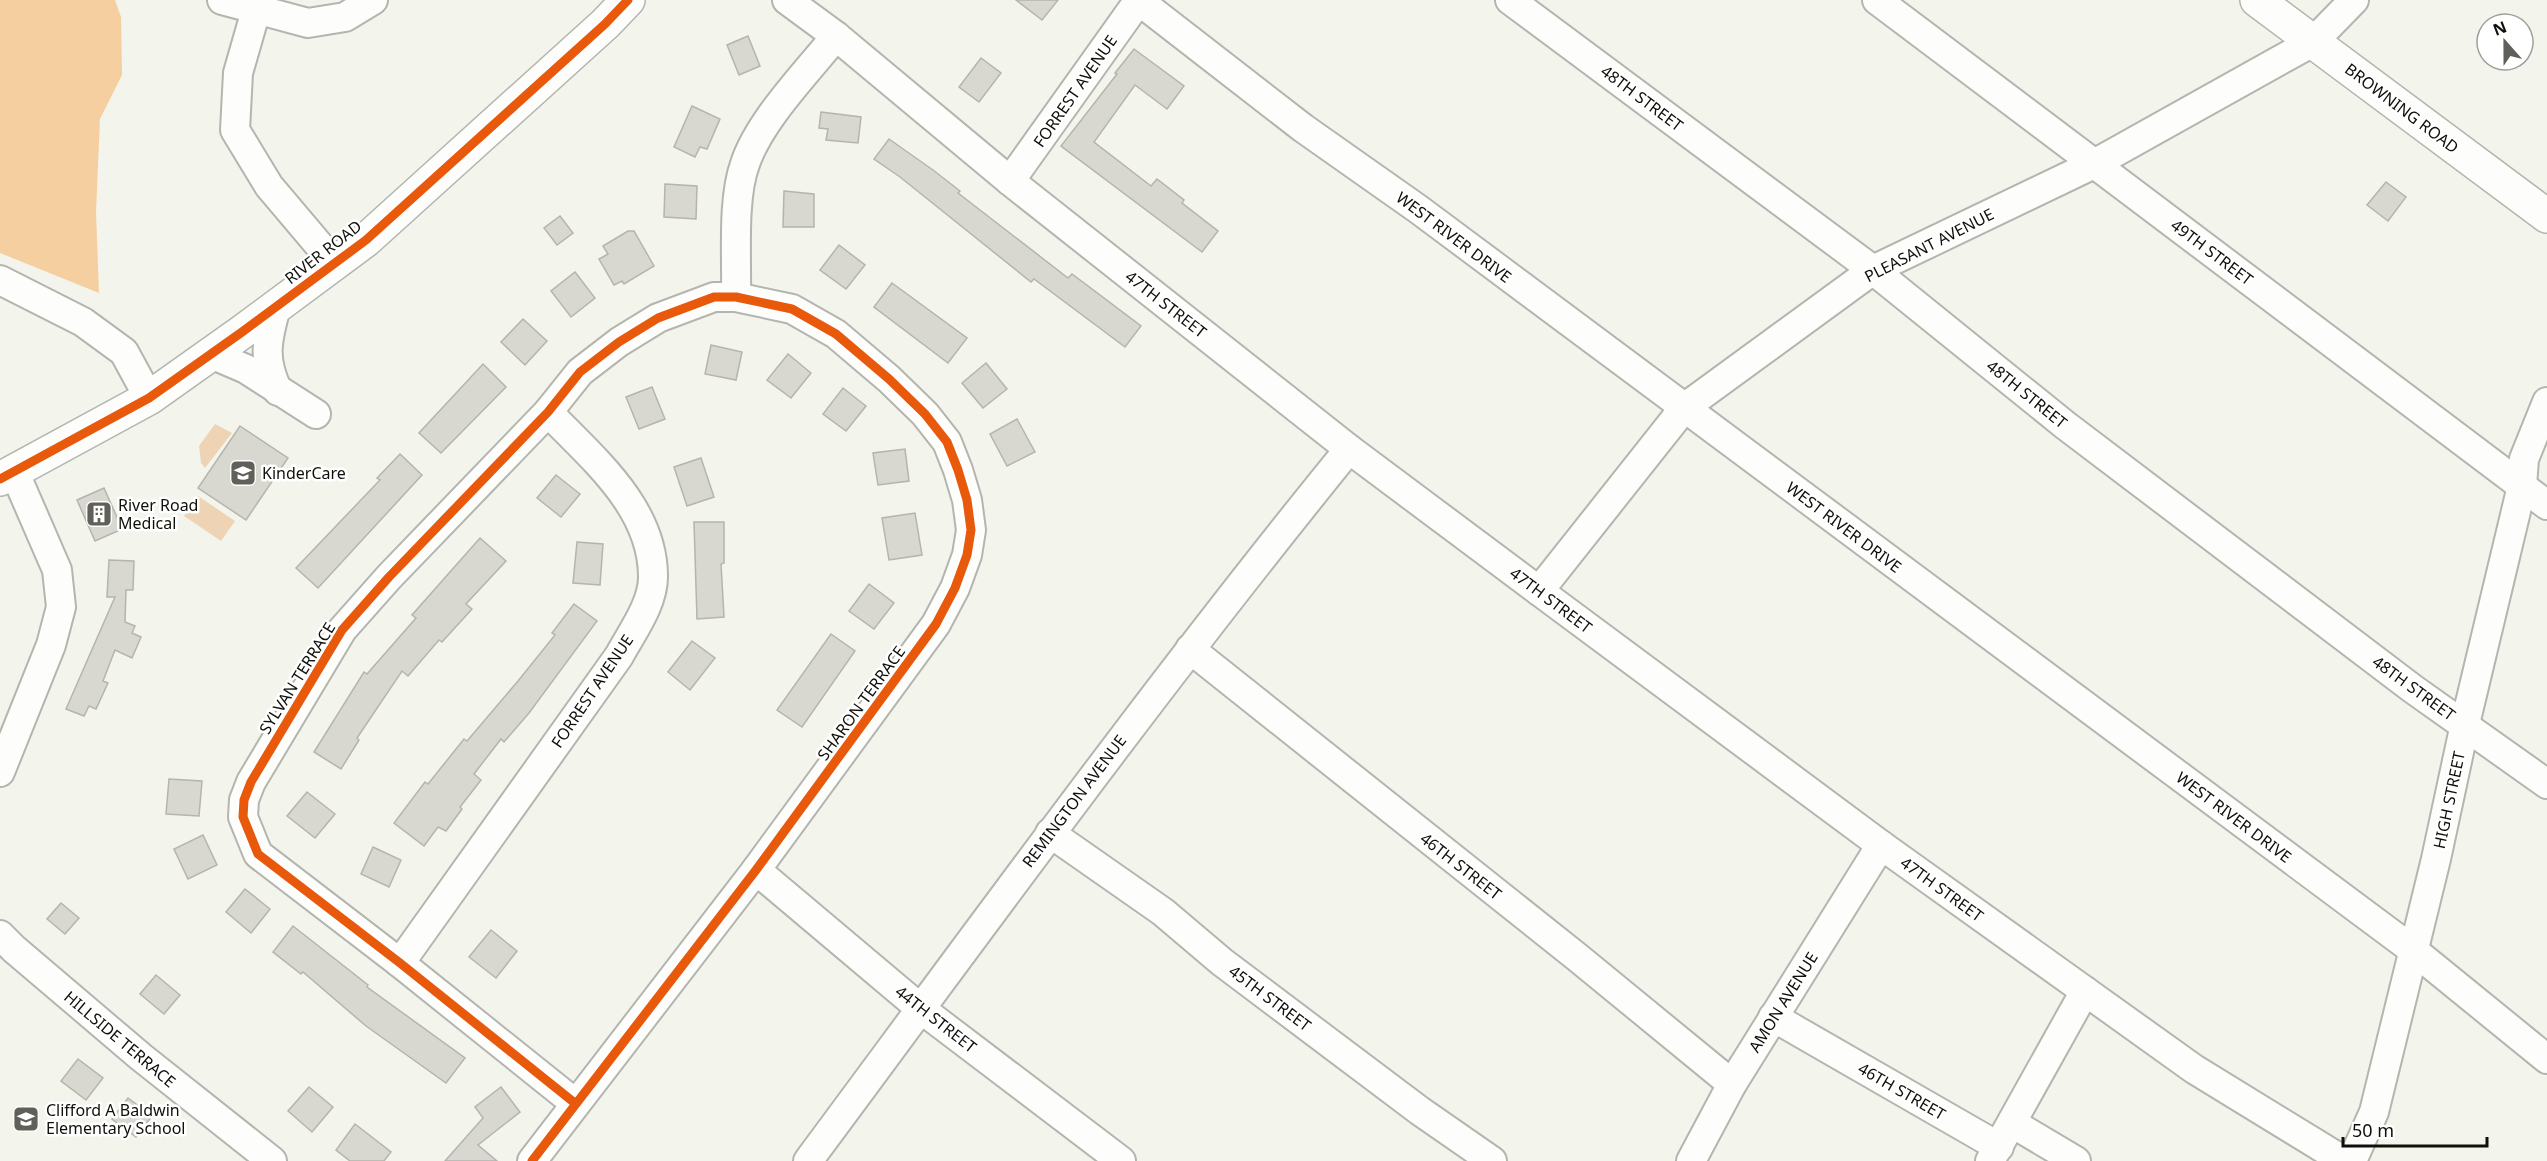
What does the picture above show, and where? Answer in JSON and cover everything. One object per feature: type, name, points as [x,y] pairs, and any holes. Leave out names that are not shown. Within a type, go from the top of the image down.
[{"type":"main road","name":"RIVER ROAD","points":[[7,475],[148,398],[335,264],[375,232],[605,24],[628,0]]},
{"type":"main road","name":"BROWNING ROAD","points":[[2257,0],[2547,216]]},
{"type":"street","points":[[222,0],[258,5],[309,23],[345,17],[373,0]]},
{"type":"street","name":"47TH STREET","points":[[787,0],[836,36],[1010,181],[1349,449],[1539,591],[1881,845],[2193,1069],[2344,1161]]},
{"type":"street","name":"FORREST AVENUE","points":[[1010,181],[1138,0]]},
{"type":"street","name":"WEST RIVER DRIVE","points":[[1138,0],[1303,128],[1418,209],[2413,950],[2547,1059]]},
{"type":"street","name":"48TH STREET","points":[[1510,0],[1873,270],[2065,425],[2413,689],[2547,784]]},
{"type":"street","name":"49TH STREET","points":[[1877,0],[2547,504]]},
{"type":"street","name":"PLEASANT AVENUE","points":[[1539,591],[1684,408],[1873,270],[2094,164],[2313,42],[2354,0]]},
{"type":"street","points":[[258,5],[238,73],[235,130],[269,186],[335,264]]},
{"type":"street","points":[[736,297],[738,201],[744,166],[752,146],[766,124],[836,36]]},
{"type":"street","points":[[0,280],[83,322],[124,352],[148,398]]},
{"type":"street","name":"SYLVAN TERRACE","points":[[576,1104],[400,963],[258,854],[243,817],[244,800],[251,782],[342,630],[548,412],[580,372],[619,342],[658,318],[714,297],[736,297]]},
{"type":"street","name":"SHARON TERRACE","points":[[532,1161],[756,870],[936,624],[955,588],[967,555],[971,530],[967,500],[947,442],[925,414],[889,379],[836,334],[792,309],[736,297]]},
{"type":"street","points":[[276,308],[266,345],[271,376],[278,391]]},
{"type":"street","points":[[211,354],[246,369],[316,414]]},
{"type":"street","name":"HIGH STREET","points":[[2352,1161],[2374,1112],[2436,860],[2465,724],[2522,486],[2524,459],[2547,402]]},
{"type":"street","name":"FORREST AVENUE","points":[[400,963],[619,656],[647,605],[654,576],[640,522],[624,492],[548,412]]},
{"type":"street","name":"REMINGTON AVENUE","points":[[808,1161],[1050,833],[1190,649],[1349,449]]},
{"type":"street","points":[[0,772],[51,645],[61,607],[57,570],[7,475]]},
{"type":"street","name":"46TH STREET","points":[[1190,649],[1732,1084]]},
{"type":"street","name":"45TH STREET","points":[[1050,833],[1163,912],[1222,962],[1420,1111],[1492,1161]]},
{"type":"street","name":"AMON AVENUE","points":[[1691,1161],[1732,1084],[1881,845]]},
{"type":"street","name":"44TH STREET","points":[[756,870],[921,1009],[1121,1161]]},
{"type":"street","name":"HILLSIDE TERRACE","points":[[0,935],[141,1057],[272,1161]]},
{"type":"street","points":[[2000,1144],[2085,991]]},
{"type":"street","name":"46TH STREET","points":[[1773,1017],[2000,1144],[2076,1161]]},
{"type":"shaded area","points":[[0,0],[115,0],[121,17],[122,75],[100,119],[96,212],[99,293],[0,253]]},
{"type":"shaded area","points":[[215,424],[232,433],[205,468],[201,463],[199,446]]},
{"type":"shaded area","points":[[198,496],[235,521],[221,541],[184,516]]},
{"type":"building","points":[[1016,0],[1058,0],[1042,20]]},
{"type":"building","points":[[748,36],[760,66],[739,75],[727,45]]},
{"type":"building","points":[[1134,49],[1184,86],[1167,109],[1135,85],[1094,142],[1151,186],[1157,179],[1184,200],[1182,203],[1218,231],[1202,252],[1061,146]]},
{"type":"building","points":[[981,58],[1001,73],[979,102],[959,87]]},
{"type":"building","points":[[692,106],[720,119],[707,149],[700,147],[695,157],[674,147]]},
{"type":"building","points":[[821,112],[861,117],[858,143],[826,140],[828,129],[819,128]]},
{"type":"building","points":[[889,139],[933,170],[960,191],[958,193],[1068,278],[1072,274],[1141,326],[1125,347],[1034,279],[1031,282],[900,177],[874,159]]},
{"type":"building","points":[[2386,182],[2406,197],[2388,221],[2367,205]]},
{"type":"building","points":[[665,184],[697,186],[696,219],[664,217]]},
{"type":"building","points":[[784,191],[814,194],[814,227],[783,227]]},
{"type":"building","points":[[560,216],[573,233],[557,245],[544,228]]},
{"type":"building","points":[[628,231],[634,231],[654,266],[624,284],[622,281],[614,285],[599,259],[608,254],[603,246]]},
{"type":"building","points":[[839,245],[865,265],[846,289],[820,270]]},
{"type":"building","points":[[575,272],[595,298],[571,317],[551,291]]},
{"type":"building","points":[[892,283],[967,338],[948,363],[874,307]]},
{"type":"building","points":[[523,319],[547,341],[525,365],[501,342]]},
{"type":"building","points":[[711,345],[742,352],[736,380],[705,374]]},
{"type":"building","points":[[788,354],[811,373],[791,398],[767,380]]},
{"type":"building","points":[[986,363],[1007,389],[983,408],[962,383]]},
{"type":"building","points":[[483,364],[506,387],[441,453],[419,433]]},
{"type":"building","points":[[652,387],[665,419],[639,429],[626,397]]},
{"type":"building","points":[[843,388],[866,406],[846,431],[823,414]]},
{"type":"building","points":[[1017,419],[1035,452],[1007,466],[990,434]]},
{"type":"building","name":"KinderCare","points":[[240,426],[288,458],[246,520],[198,488]]},
{"type":"building","points":[[905,449],[909,481],[878,485],[873,453]]},
{"type":"building","points":[[400,454],[422,475],[318,588],[296,568],[380,480],[377,478]]},
{"type":"building","points":[[701,458],[714,497],[687,506],[674,467]]},
{"type":"building","points":[[556,475],[580,494],[561,517],[537,498]]},
{"type":"building","name":"River Road Medical","points":[[104,488],[120,524],[120,530],[95,541],[77,500]]},
{"type":"building","points":[[915,513],[922,555],[889,560],[882,518]]},
{"type":"building","points":[[694,522],[724,522],[724,563],[721,564],[724,617],[697,619]]},
{"type":"building","points":[[480,538],[506,561],[466,604],[472,609],[442,642],[439,640],[408,676],[402,671],[357,738],[359,740],[341,769],[314,752],[364,672],[367,674],[416,618],[412,615]]},
{"type":"building","points":[[577,542],[603,544],[600,585],[573,583]]},
{"type":"building","points":[[109,560],[134,561],[133,590],[126,590],[125,622],[135,626],[132,633],[141,637],[132,658],[115,650],[103,681],[108,683],[96,709],[89,706],[84,716],[66,709],[115,597],[107,597]]},
{"type":"building","points":[[869,584],[894,603],[874,629],[849,611]]},
{"type":"building","points":[[574,604],[597,621],[529,713],[504,742],[501,739],[474,774],[481,780],[460,807],[462,809],[446,831],[438,827],[424,846],[394,823],[425,782],[428,784],[464,739],[467,741],[518,681],[555,635],[552,633]]},
{"type":"building","points":[[831,634],[855,651],[802,727],[777,710]]},
{"type":"building","points":[[692,641],[715,658],[690,690],[668,672]]},
{"type":"building","points":[[169,779],[202,781],[199,816],[166,814]]},
{"type":"building","points":[[307,792],[335,814],[315,838],[287,816]]},
{"type":"building","points":[[203,835],[217,865],[188,879],[174,849]]},
{"type":"building","points":[[373,847],[401,860],[389,887],[361,874]]},
{"type":"building","points":[[245,889],[270,909],[251,933],[226,912]]},
{"type":"building","points":[[61,903],[79,918],[65,934],[47,919]]},
{"type":"building","points":[[293,926],[368,985],[367,987],[465,1058],[446,1083],[366,1026],[303,972],[301,974],[273,952]]},
{"type":"building","points":[[491,930],[517,951],[496,978],[469,957]]},
{"type":"building","points":[[156,975],[180,995],[164,1014],[140,994]]},
{"type":"building","points":[[78,1059],[103,1078],[86,1100],[61,1081]]},
{"type":"building","points":[[309,1087],[333,1107],[312,1132],[288,1111]]},
{"type":"building","points":[[501,1087],[520,1112],[478,1145],[497,1161],[445,1161],[483,1118],[475,1107]]},
{"type":"building","points":[[128,1098],[152,1116],[136,1137],[112,1119]]},
{"type":"building","points":[[355,1124],[391,1152],[384,1161],[350,1161],[336,1150]]},
{"type":"cycle path","points":[[0,479],[149,398],[366,240],[605,24],[628,0]]},
{"type":"cycle path","points":[[532,1161],[756,870],[936,624],[955,588],[967,555],[971,530],[967,500],[947,442],[925,414],[889,379],[836,334],[792,309],[736,297],[714,297],[658,318],[619,342],[580,372],[548,412],[389,577],[342,630],[251,782],[244,800],[243,817],[258,854],[400,963],[576,1104]]},
{"type":"place","name":"KinderCare","points":[[243,473]]},
{"type":"place","name":"River Road Medical","points":[[99,514]]},
{"type":"place","name":"Clifford A Baldwin Elementary School","points":[[26,1119]]}]
